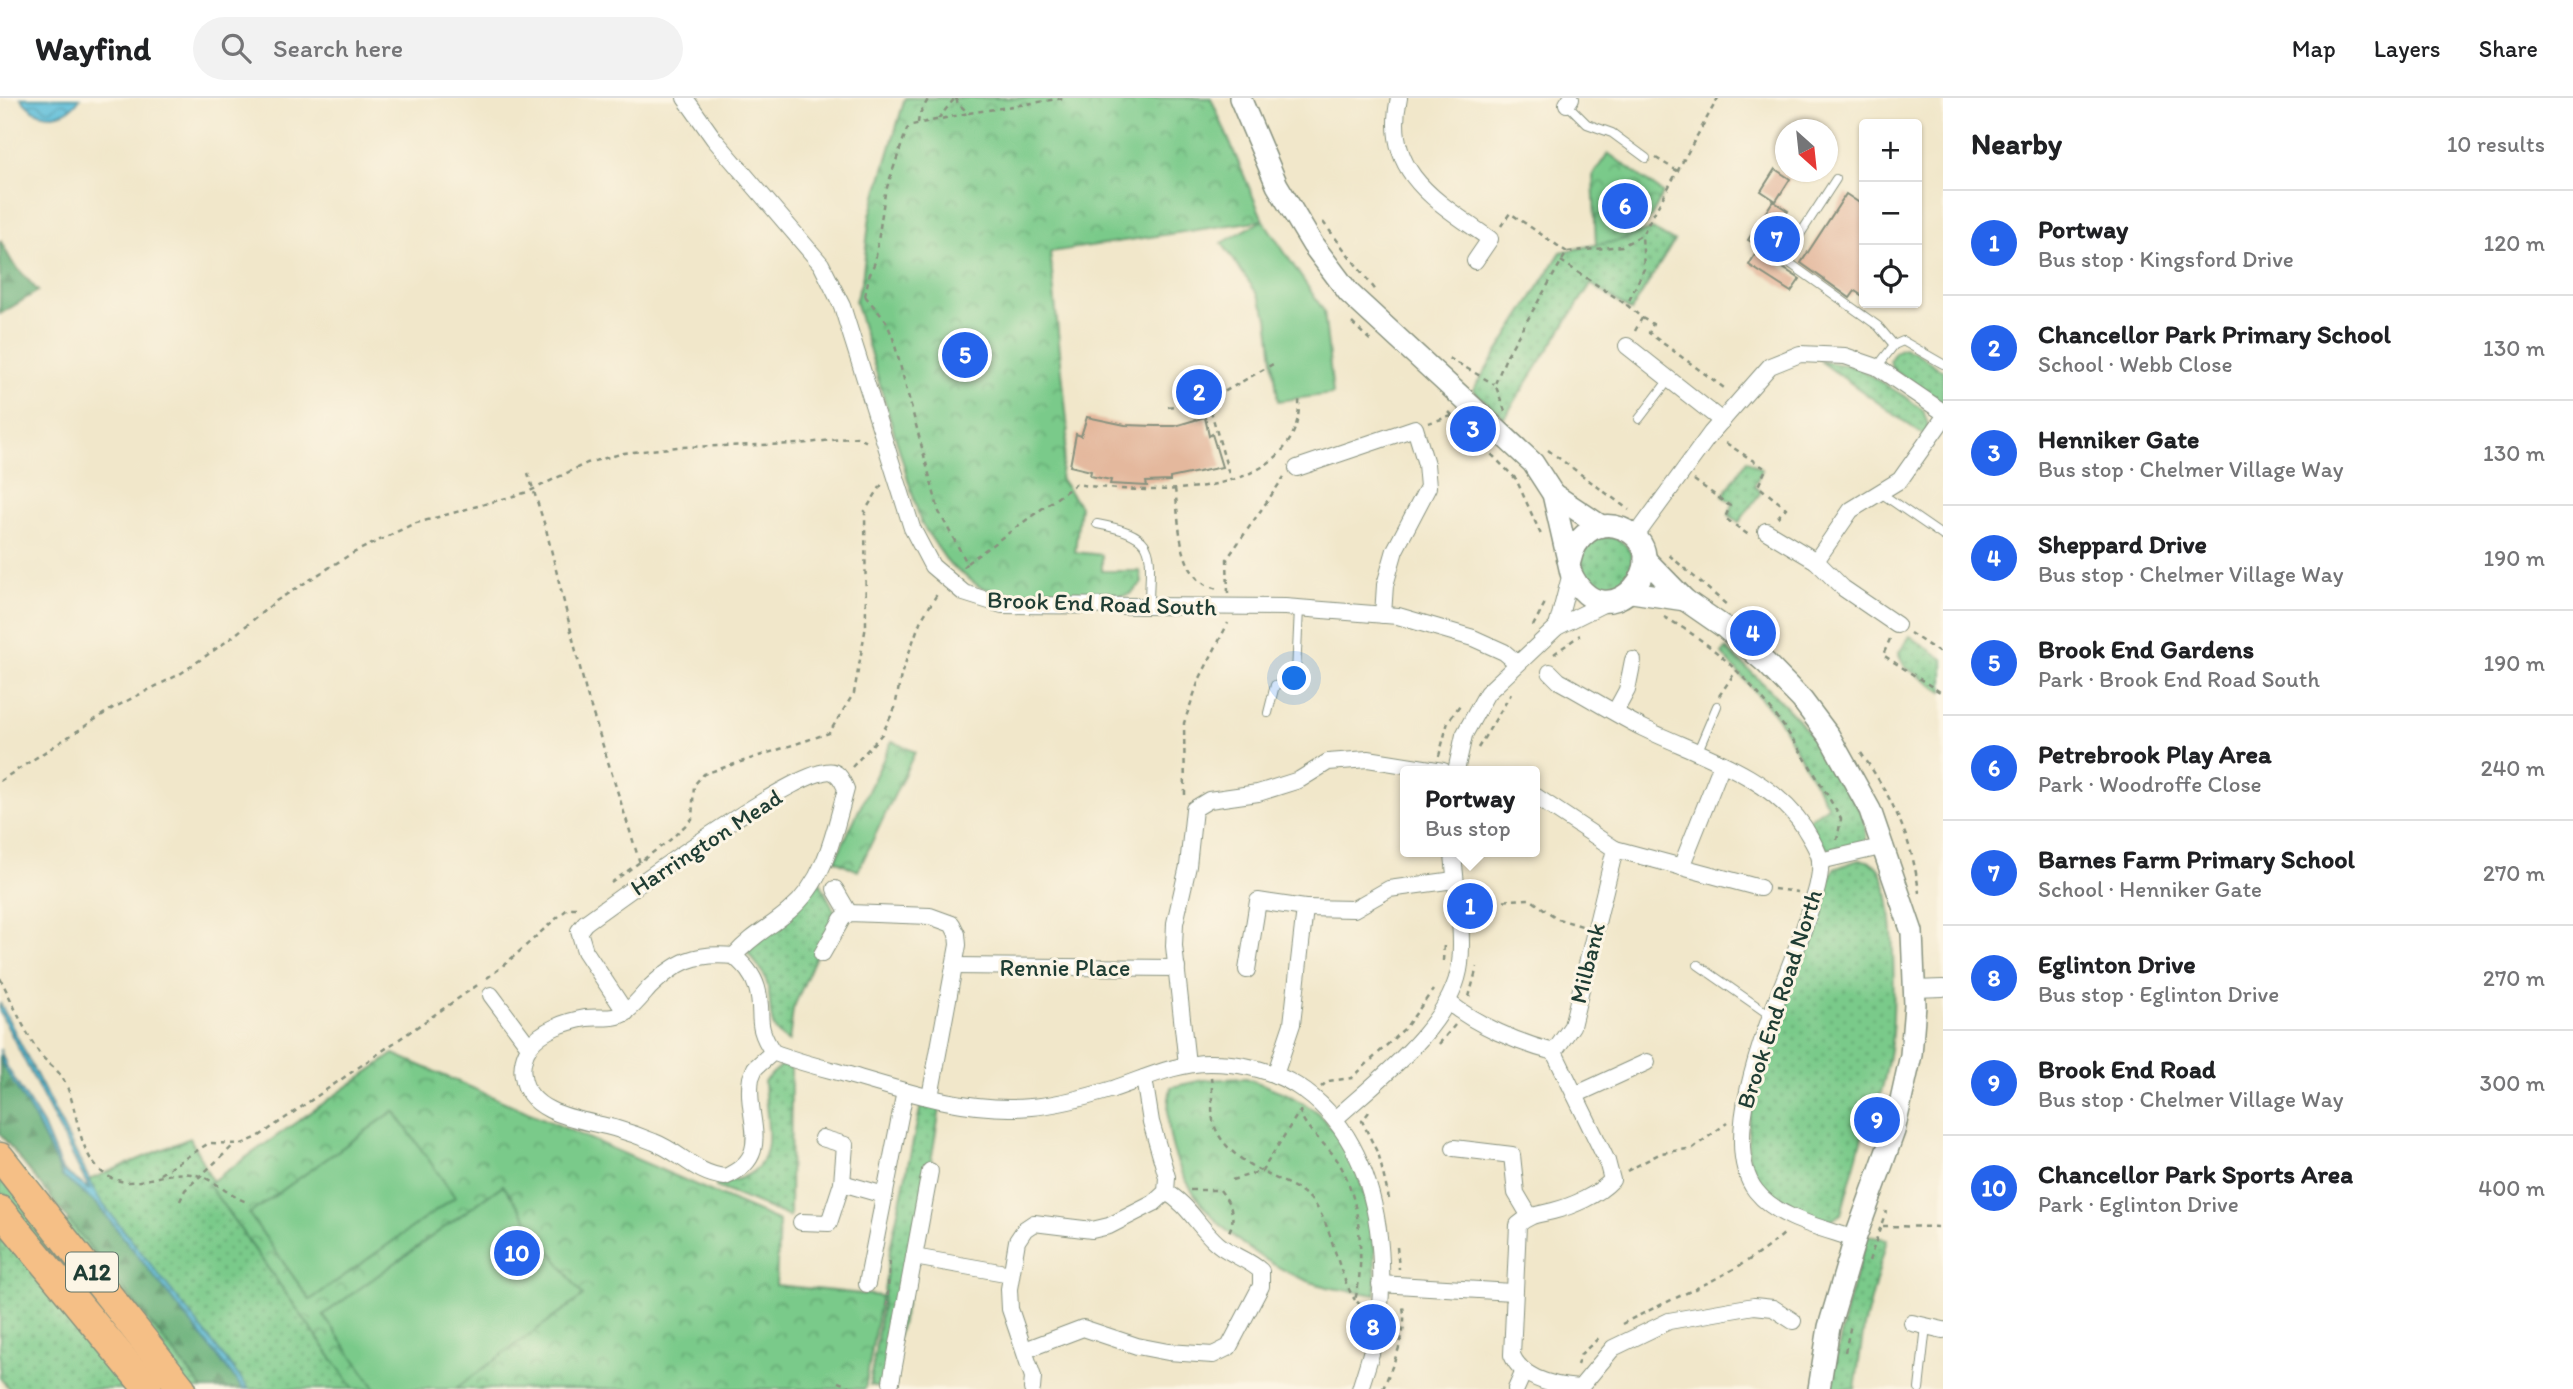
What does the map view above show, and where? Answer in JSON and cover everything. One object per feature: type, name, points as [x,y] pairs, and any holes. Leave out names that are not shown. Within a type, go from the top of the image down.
[{"type":"highway","name":"A12","points":[[0,1157],[182,1389]]},
{"type":"highway","name":"A12","points":[[0,1210],[148,1389]]},
{"type":"street","name":"Brook End Road South","points":[[685,98],[714,139],[821,264],[842,306],[912,528],[932,566],[948,582],[976,599],[1003,605],[1299,608],[1398,616],[1473,638],[1504,652],[1517,663]]},
{"type":"street","points":[[1240,98],[1277,185],[1313,245],[1349,293],[1540,452],[1571,567],[1585,593],[1609,601]]},
{"type":"street","points":[[1399,98],[1395,117],[1397,149],[1411,176],[1434,198],[1490,239],[1475,261]]},
{"type":"street","points":[[1627,346],[1716,427]]},
{"type":"street","points":[[1457,766],[1464,735],[1487,693],[1557,627],[1632,592],[1640,583],[1645,559],[1641,529],[1716,427],[1769,366],[1800,354],[1844,356],[1877,367],[1943,412]]},
{"type":"street","points":[[1816,561],[1852,510],[1882,494],[1900,480],[1943,419]]},
{"type":"street","points":[[1297,468],[1415,428],[1426,464],[1428,487],[1395,550],[1385,585],[1383,615]]},
{"type":"street","points":[[1553,494],[1601,526],[1625,530],[1641,529]]},
{"type":"street","points":[[1557,627],[1580,538],[1601,526]]},
{"type":"street","points":[[1766,531],[1816,561],[1843,588],[1897,625]]},
{"type":"street","points":[[1645,559],[1685,600],[1724,627],[1802,700],[1851,771],[1885,846],[1912,932],[1914,989],[1911,1055],[1894,1131],[1855,1239],[1829,1327],[1819,1389]]},
{"type":"street","points":[[1632,592],[1685,600]]},
{"type":"street","points":[[1615,712],[1627,690],[1633,660]]},
{"type":"street","name":"Brook End Road North","points":[[1550,672],[1559,681],[1615,712],[1758,784],[1787,806],[1802,825],[1820,861],[1815,897],[1771,1016],[1741,1118],[1743,1158],[1756,1191],[1777,1210],[1855,1239]]},
{"type":"street","points":[[1187,1064],[1175,923],[1188,866],[1194,809],[1209,800],[1258,793],[1299,780],[1328,762],[1368,759],[1412,766]]},
{"type":"street","points":[[1681,867],[1722,764]]},
{"type":"street","name":"Harrington Mead","points":[[585,923],[714,831],[786,789],[824,772],[833,772],[842,779]]},
{"type":"street","points":[[734,956],[760,929],[789,912],[811,888],[829,853],[846,789],[842,779]]},
{"type":"street","points":[[1540,799],[1615,849],[1760,888]]},
{"type":"street","name":"Brook End Road North","points":[[1820,861],[1885,846]]},
{"type":"street","name":"Milbank","points":[[1554,1052],[1572,1026],[1615,849]]},
{"type":"street","points":[[1335,1119],[1393,1066],[1448,1002],[1460,965],[1453,857]]},
{"type":"street","points":[[1247,970],[1258,901],[1305,908],[1354,909],[1389,889],[1454,880]]},
{"type":"street","points":[[835,890],[849,913]]},
{"type":"street","points":[[1275,1075],[1292,1024],[1305,908]]},
{"type":"street","points":[[822,954],[842,919],[849,913],[943,919],[952,924],[957,934],[954,965],[930,1097]]},
{"type":"street","points":[[585,923],[579,931],[585,951],[626,1013]]},
{"type":"street","points":[[773,1052],[755,1068],[751,1078],[754,1148],[748,1161],[725,1177],[697,1169],[657,1143],[614,1128],[563,1116],[542,1105],[524,1083],[522,1069],[529,1046],[559,1026],[626,1013],[651,986],[692,958],[708,953],[734,956],[750,973],[757,988],[760,1031],[773,1052],[930,1097],[992,1107],[1030,1107],[1068,1101],[1187,1064],[1241,1065],[1275,1075],[1311,1096],[1335,1119],[1359,1155],[1374,1206],[1381,1254],[1379,1318],[1360,1389]]},
{"type":"street","name":"Rennie Place","points":[[954,965],[1177,968]]},
{"type":"street","points":[[1914,989],[1943,988]]},
{"type":"street","points":[[491,995],[529,1046]]},
{"type":"street","points":[[1448,1002],[1463,1014],[1536,1047],[1554,1052],[1607,1161],[1612,1180],[1602,1190],[1554,1211],[1529,1215],[1518,1225],[1512,1355],[1517,1367],[1574,1388],[1613,1348],[1669,1321],[1754,1306],[1773,1308],[1793,1321]]},
{"type":"street","points":[[1575,1095],[1647,1062]]},
{"type":"street","points":[[1025,1350],[1083,1328],[1137,1346],[1168,1352],[1213,1355],[1229,1347],[1261,1286],[1261,1271],[1247,1259],[1219,1245],[1171,1194],[1151,1122],[1144,1078]]},
{"type":"street","points":[[867,1284],[905,1091]]},
{"type":"street","points":[[801,1222],[830,1223],[842,1183],[845,1145],[822,1138]]},
{"type":"street","points":[[1454,1148],[1512,1155],[1516,1194],[1529,1215]]},
{"type":"street","points":[[891,1382],[930,1171]]},
{"type":"street","points":[[842,1183],[884,1195]]},
{"type":"street","points":[[1032,1389],[1034,1377],[1010,1309],[1011,1274],[1017,1241],[1025,1229],[1034,1223],[1091,1230],[1109,1226],[1171,1194]]},
{"type":"street","points":[[914,1257],[1011,1274]]},
{"type":"street","points":[[1380,1284],[1513,1292]]},
{"type":"street","points":[[1919,1325],[1943,1330]]},
{"type":"street","points":[[1516,1389],[1524,1371]]},
{"type":"lane","points":[[1569,101],[1587,124],[1612,133],[1646,158]]},
{"type":"lane","points":[[1834,182],[1784,259],[1878,326],[1894,345]]},
{"type":"lane","points":[[1877,367],[1894,345],[1903,341],[1913,344],[1943,364]]},
{"type":"lane","points":[[1639,419],[1668,381]]},
{"type":"lane","points":[[1882,494],[1943,536]]},
{"type":"lane","points":[[1097,524],[1127,530],[1144,540],[1151,555],[1149,607]]},
{"type":"lane","points":[[1268,713],[1275,685],[1291,681],[1296,674],[1299,608]]},
{"type":"lane","points":[[1697,753],[1717,706]]},
{"type":"lane","points":[[1698,965],[1771,1016]]},
{"type":"lane","points":[[1919,1325],[1919,1389]]},
{"type":"path","points":[[918,123],[919,115],[929,98]]},
{"type":"path","points":[[938,118],[955,98],[969,113]]},
{"type":"path","points":[[967,563],[939,512],[893,338],[886,321],[865,296],[869,276],[876,262],[879,220],[888,181],[907,129],[938,118],[1064,98]]},
{"type":"path","points":[[1490,239],[1510,213],[1567,252],[1622,246],[1642,234],[1718,98]]},
{"type":"path","points":[[1646,158],[1658,158],[1679,172]]},
{"type":"path","points":[[1317,214],[1386,300]]},
{"type":"path","points":[[1627,305],[1644,269],[1642,234]]},
{"type":"path","points":[[1505,411],[1495,384],[1507,355],[1567,252]]},
{"type":"path","points":[[1561,261],[1653,324],[1648,333],[1740,399]]},
{"type":"path","points":[[1627,346],[1642,318]]},
{"type":"path","points":[[1442,352],[1473,374],[1495,384]]},
{"type":"path","points":[[1168,407],[1208,401],[1273,363]]},
{"type":"path","points":[[842,779],[882,734],[895,708],[901,675],[920,622],[932,600],[967,563],[1076,484],[1112,490],[1175,489],[1231,481],[1268,461],[1294,435],[1299,398]]},
{"type":"path","points":[[1208,401],[1231,481]]},
{"type":"path","points":[[1415,428],[1452,416]]},
{"type":"path","points":[[1682,471],[1730,506],[1725,518],[1751,536],[1766,531],[1786,508],[1758,486],[1766,470],[1716,427]]},
{"type":"path","points":[[0,781],[113,708],[180,674],[230,639],[276,601],[351,554],[413,524],[534,489],[587,463],[624,453],[678,447],[799,444],[857,437],[877,449],[877,434],[881,432]]},
{"type":"path","points":[[1516,479],[1540,452],[1618,503],[1660,548],[1730,607]]},
{"type":"path","points":[[527,473],[534,489],[586,692],[639,862],[648,878]]},
{"type":"path","points":[[610,883],[670,840],[692,819],[694,785],[704,774],[829,733],[854,693],[866,626],[865,511],[881,484],[880,474]]},
{"type":"path","points":[[1175,489],[1189,571],[1207,587],[1227,590]]},
{"type":"path","points":[[1660,615],[1696,634],[1736,671],[1780,718],[1841,819],[1835,849],[1837,857]]},
{"type":"path","points":[[1943,655],[1897,625],[1882,655],[1943,694]]},
{"type":"path","points":[[1553,655],[1581,634]]},
{"type":"path","points":[[1717,706],[1719,693],[1736,671]]},
{"type":"path","points":[[1475,755],[1488,728],[1514,689]]},
{"type":"path","points":[[1855,744],[1888,793],[1900,820],[1915,859],[1920,897]]},
{"type":"path","points":[[1760,888],[1786,889],[1815,897]]},
{"type":"path","points":[[1475,914],[1474,902],[1530,899],[1558,919],[1595,930]]},
{"type":"path","points":[[180,1201],[181,1194],[234,1144],[265,1132],[393,1047],[514,959],[532,937],[569,908],[577,908],[585,923]]},
{"type":"path","points":[[1443,965],[1444,942]]},
{"type":"path","points":[[1432,1051],[1463,1014],[1478,961]]},
{"type":"path","points":[[0,978],[41,1056],[62,1077],[77,1127],[96,1165],[106,1175],[134,1183],[170,1172],[201,1175],[218,1184],[233,1198],[247,1202]]},
{"type":"path","points":[[1233,1180],[1262,1171],[1311,1096],[1328,1081],[1352,1078],[1406,1027],[1436,986]]},
{"type":"path","points":[[1210,1063],[1213,1121],[1218,1135],[1240,1157],[1296,1187],[1312,1200],[1324,1218],[1334,1255],[1355,1300],[1366,1309]]},
{"type":"path","points":[[1375,1106],[1362,1121],[1379,1156],[1390,1206]]},
{"type":"path","points":[[1299,1112],[1336,1158],[1349,1191],[1360,1244],[1360,1281],[1355,1300]]},
{"type":"path","points":[[1612,1180],[1661,1153],[1693,1148],[1725,1124],[1741,1118]]},
{"type":"path","points":[[160,1174],[209,1143],[234,1144]]},
{"type":"path","points":[[1171,1194],[1197,1188],[1220,1190],[1233,1217],[1227,1237],[1219,1245]]},
{"type":"path","points":[[1613,1329],[1741,1266],[1806,1222]]},
{"type":"path","points":[[1866,1270],[1883,1226],[1943,1227]]},
{"type":"path","points":[[1383,1389],[1401,1343],[1405,1312],[1398,1285],[1396,1240]]},
{"type":"path","points":[[886,1318],[890,1244]]},
{"type":"path","points":[[1845,1356],[1853,1317]]},
{"type":"path","points":[[1574,1388],[1573,1376],[1581,1354],[1602,1335]]},
{"type":"path","points":[[838,1381],[857,1389]]},
{"type":"green space","points":[[905,98],[1211,98],[1263,220],[1050,252],[1068,431],[1060,478],[1080,506],[1075,552],[1102,555],[1102,571],[1140,571],[1142,583],[1130,594],[1116,597],[1019,597],[980,587],[949,564],[921,523],[855,301],[862,280],[870,216]]},
{"type":"green space","points":[[1608,153],[1663,193],[1651,217],[1639,231],[1622,240],[1596,245],[1593,175]]},
{"type":"green space","points":[[1263,220],[1324,311],[1333,394],[1278,401],[1268,317],[1258,295],[1222,243]]},
{"type":"green space","points":[[1652,229],[1674,241],[1631,311],[1591,284],[1504,418],[1473,390],[1561,252],[1623,239]]},
{"type":"green space","points":[[0,240],[12,262],[38,291],[0,314]]},
{"type":"green space","points":[[1903,348],[1913,351],[1943,371],[1943,403],[1892,369],[1890,360],[1895,352]]},
{"type":"green space","points":[[1820,361],[1856,367],[1904,396],[1923,410],[1928,425],[1926,437]]},
{"type":"green space","points":[[1747,460],[1762,470],[1754,486],[1761,492],[1739,522],[1729,515],[1733,503],[1723,496]]},
{"type":"green space","points":[[1607,537],[1625,544],[1632,562],[1625,580],[1607,587],[1589,580],[1582,562],[1589,544]]},
{"type":"green space","points":[[1910,636],[1943,659],[1943,692],[1905,667],[1898,654]]},
{"type":"green space","points":[[1726,649],[1778,698],[1823,751],[1862,814],[1866,840],[1858,845],[1829,849],[1820,844],[1808,820],[1828,806],[1778,718],[1722,654]]},
{"type":"green space","points":[[892,741],[915,752],[858,871],[835,860]]},
{"type":"green space","points":[[1858,860],[1868,861],[1877,867],[1884,880],[1888,899],[1894,979],[1891,1043],[1871,1127],[1865,1126],[1841,1214],[1831,1220],[1797,1212],[1766,1193],[1753,1173],[1748,1146],[1751,1111],[1759,1071],[1802,945],[1834,869]]},
{"type":"green space","points":[[820,882],[835,912],[793,1009],[789,1042],[781,1037],[773,1025],[767,983],[748,953],[750,944]]},
{"type":"green space","points":[[394,1054],[779,1221],[776,1285],[881,1296],[865,1389],[354,1389],[208,1184]]},
{"type":"green space","points":[[0,1058],[36,1121],[62,1176],[97,1204],[243,1389],[203,1389],[0,1134]]},
{"type":"green space","points":[[782,1065],[791,1068],[790,1217],[716,1187],[717,1184],[739,1179],[754,1171],[763,1161],[768,1133],[764,1081]]},
{"type":"green space","points":[[1246,1078],[1287,1094],[1316,1111],[1350,1149],[1374,1224],[1376,1295],[1313,1283],[1255,1253],[1205,1208],[1187,1181],[1174,1152],[1168,1120],[1171,1087],[1203,1080]]},
{"type":"green space","points":[[921,1105],[940,1109],[907,1301],[885,1389],[870,1385],[891,1244]]},
{"type":"green space","points":[[394,1111],[455,1197],[310,1300],[249,1214]]},
{"type":"green space","points":[[190,1138],[228,1212],[354,1389],[9,1389],[0,1378],[0,1158],[61,1233],[91,1179]]},
{"type":"green space","points":[[503,1185],[583,1296],[455,1389],[376,1389],[323,1315]]},
{"type":"green space","points":[[1867,1236],[1887,1239],[1864,1327],[1855,1389],[1830,1389],[1847,1306]]},
{"type":"water","points":[[21,98],[80,98],[67,111],[51,115],[34,111]]},
{"type":"water","points":[[0,1003],[99,1199],[249,1389],[243,1389],[97,1204],[63,1177],[36,1121],[2,1064],[0,1049],[7,1067],[43,1125],[62,1170],[90,1190],[0,1012]]},
{"type":"building","points":[[1775,169],[1775,182],[1788,182],[1776,201],[1761,191]]},
{"type":"building","points":[[1846,194],[1859,203],[1859,294],[1855,291],[1850,298],[1801,263]]},
{"type":"building","points":[[1773,201],[1788,211],[1763,249],[1748,240]]},
{"type":"building","points":[[1757,251],[1800,279],[1791,292],[1749,265]]},
{"type":"building","points":[[1087,417],[1125,425],[1175,426],[1205,417],[1209,436],[1212,434],[1222,467],[1170,478],[1170,481],[1146,482],[1147,486],[1110,484],[1111,480],[1090,476],[1091,471],[1070,466],[1076,434],[1081,436]]},
{"type":"place","name":"Petrebrook Play Area","points":[[1625,206]]},
{"type":"place","name":"Barnes Farm Primary School","points":[[1777,239]]},
{"type":"place","name":"Brook End Gardens","points":[[965,355]]},
{"type":"place","name":"Chancellor Park Primary School","points":[[1199,392]]},
{"type":"place","name":"Henniker Gate","points":[[1473,429]]},
{"type":"place","name":"Sheppard Drive","points":[[1753,633]]},
{"type":"place","name":"Portway","points":[[1470,906]]},
{"type":"place","name":"Brook End Road","points":[[1877,1120]]},
{"type":"place","name":"Chancellor Park Sports Area","points":[[517,1253]]},
{"type":"place","name":"Eglinton Drive","points":[[1373,1327]]}]
